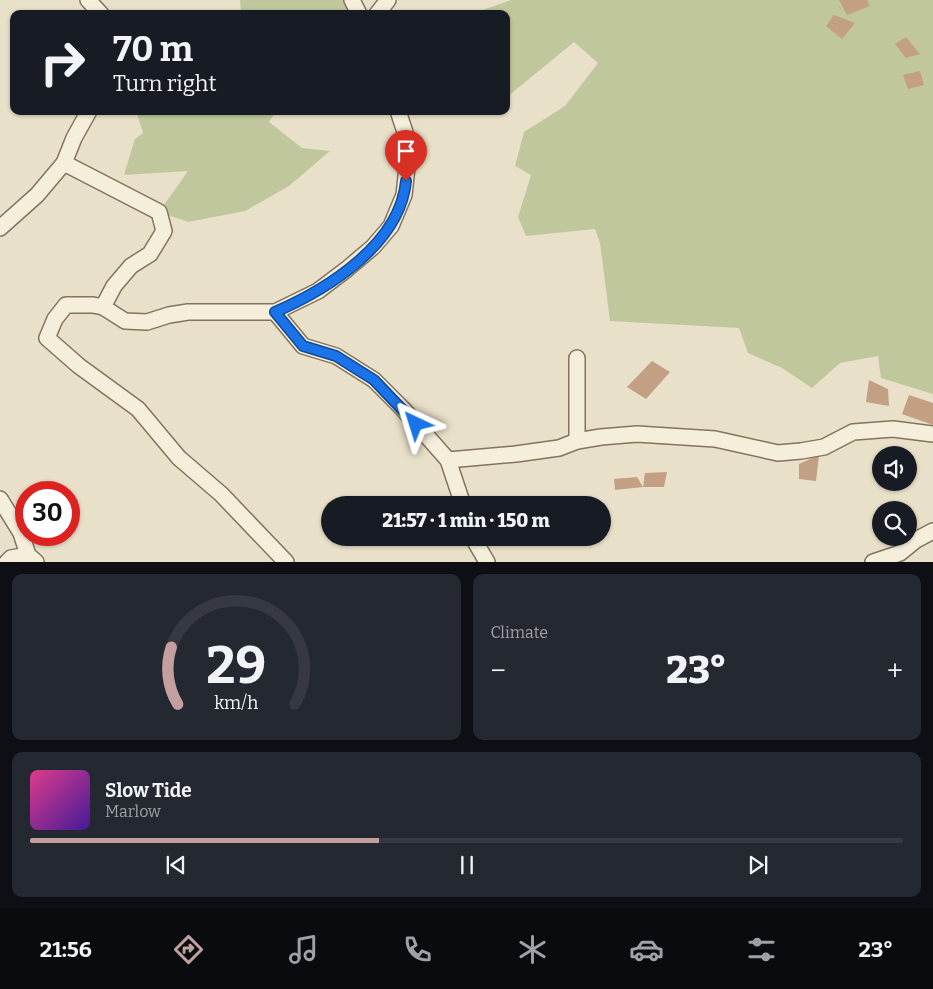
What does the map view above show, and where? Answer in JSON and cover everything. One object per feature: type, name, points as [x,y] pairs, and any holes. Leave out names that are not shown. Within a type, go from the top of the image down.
[{"type":"street","points":[[88,0],[97,10]]},
{"type":"street","points":[[380,10],[388,0]]},
{"type":"street","points":[[0,228],[37,195],[64,163],[74,138],[87,115]]},
{"type":"street","points":[[286,562],[221,494],[179,458],[138,409],[79,366],[47,338],[55,319],[66,305],[103,307],[125,321],[147,322],[169,315],[188,312],[275,312],[318,291],[373,247],[391,226],[404,195],[407,167],[405,132],[399,115]]},
{"type":"street","points":[[64,163],[159,212],[164,231],[150,254],[131,266],[114,286],[103,307]]},
{"type":"street","points":[[275,312],[303,346],[336,356],[374,380],[403,409],[448,460],[460,496]]},
{"type":"street","points":[[576,358],[577,441]]},
{"type":"street","points":[[448,460],[516,454],[558,448],[577,441],[636,434],[715,439],[778,453],[824,446],[853,432],[893,429],[933,434]]},
{"type":"street","points":[[0,499],[21,533],[32,558],[11,558],[7,562]]},
{"type":"street","points":[[874,562],[900,553],[916,540],[933,531]]},
{"type":"street","points":[[477,546],[486,562]]},
{"type":"green space","points":[[240,0],[344,0],[347,10],[241,10]]},
{"type":"green space","points":[[511,0],[933,0],[933,394],[881,378],[878,356],[840,363],[812,388],[782,368],[748,353],[739,328],[610,321],[600,243],[595,229],[526,236],[518,217],[531,175],[515,166],[524,132],[565,106],[598,63],[574,42],[510,95],[510,10],[483,10]]},
{"type":"green space","points":[[137,115],[273,115],[269,122],[302,148],[330,151],[289,186],[245,211],[188,222],[159,212],[188,171],[124,175],[135,139],[143,133]]},
{"type":"building","points":[[839,0],[867,0],[870,6],[847,15]]},
{"type":"building","points":[[834,15],[855,23],[842,39],[826,26]]},
{"type":"building","points":[[906,37],[920,54],[906,58],[895,44]]},
{"type":"building","points":[[920,71],[924,85],[908,89],[903,75]]},
{"type":"building","points":[[652,361],[670,372],[646,399],[627,387]]},
{"type":"building","points":[[869,380],[888,389],[889,406],[866,402]]},
{"type":"building","points":[[909,395],[933,403],[933,425],[902,414]]},
{"type":"building","points":[[819,455],[816,481],[799,479],[799,464]]},
{"type":"building","points":[[667,472],[664,487],[643,487],[645,473]]},
{"type":"building","points":[[637,477],[643,487],[615,490],[614,479]]},
{"type":"route","points":[[406,181],[404,195],[391,226],[373,247],[318,291],[275,312],[303,346],[336,356],[374,380],[416,424]]}]
